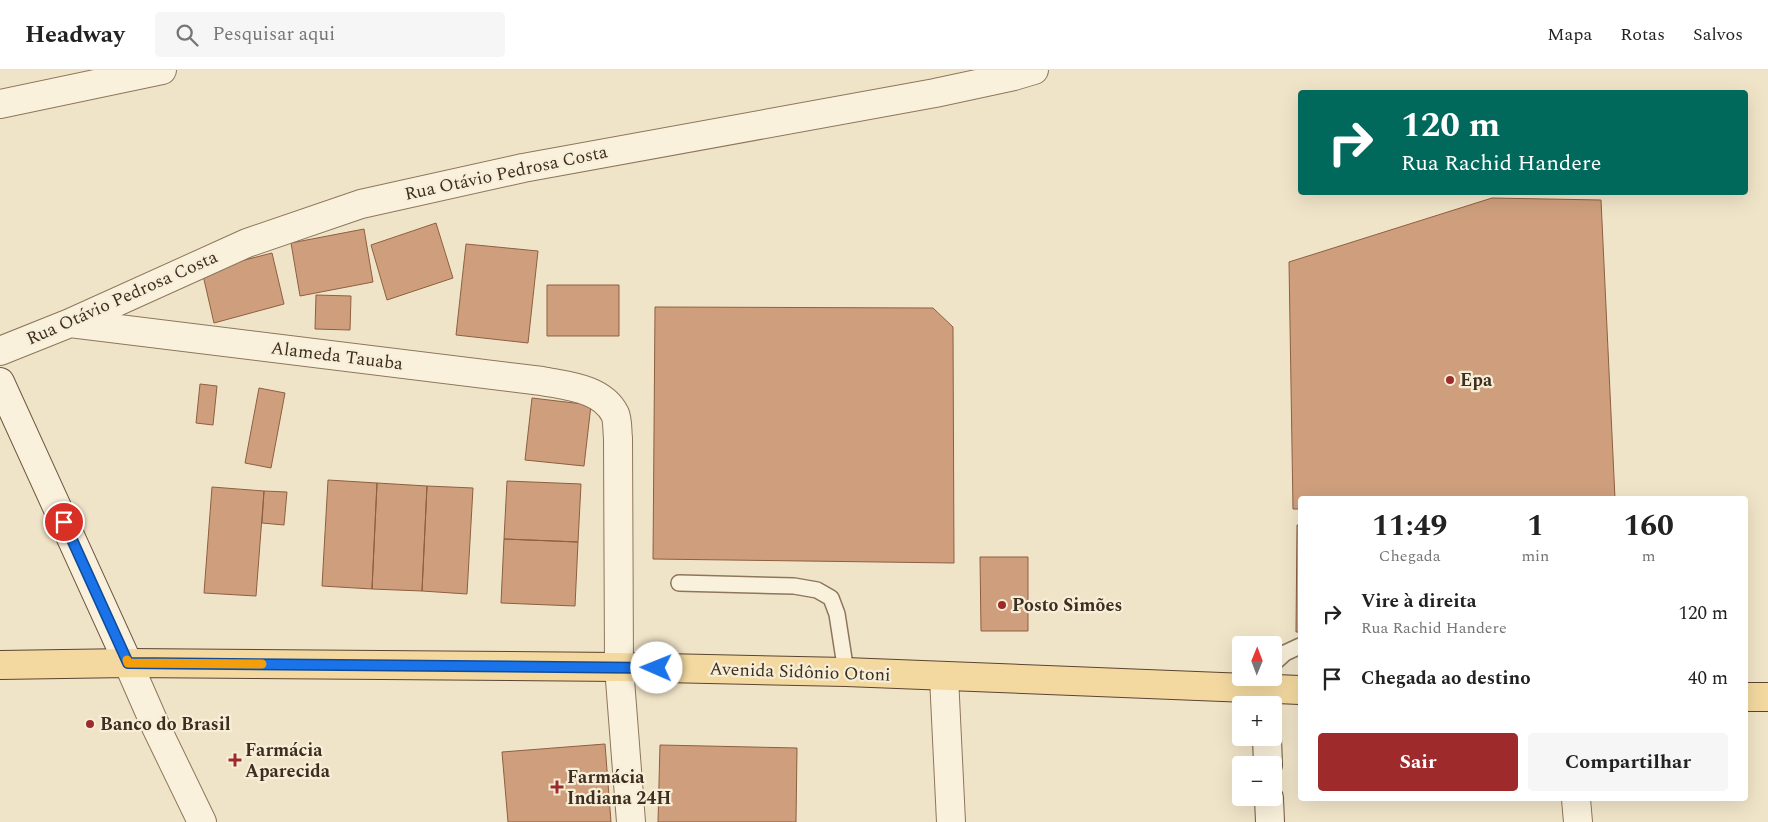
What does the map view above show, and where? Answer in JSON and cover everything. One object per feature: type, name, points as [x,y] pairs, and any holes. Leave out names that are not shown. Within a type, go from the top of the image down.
[{"type":"main road","name":"Avenida Sidônio Otoni","points":[[0,665],[128,663],[619,667],[846,672],[1266,691],[1298,690]]},
{"type":"main road","points":[[1748,697],[1768,697]]},
{"type":"street","points":[[0,104],[162,70]]},
{"type":"street","name":"Rua Otávio Pedrosa Costa","points":[[0,351],[70,323],[247,243],[361,204],[523,168],[935,93],[1034,70]]},
{"type":"street","name":"Alameda Tauaba","points":[[70,323],[542,382],[575,387],[603,398],[615,415],[618,438],[619,667]]},
{"type":"street","points":[[0,382],[156,727],[202,822]]},
{"type":"street","points":[[619,667],[630,822]]},
{"type":"street","points":[[944,677],[951,822]]},
{"type":"street","points":[[1576,801],[1578,822]]},
{"type":"street","points":[[1269,806],[1270,822]]},
{"type":"lane","points":[[679,583],[794,586],[817,590],[831,598],[837,614],[846,672]]},
{"type":"lane","points":[[1282,656],[1298,647]]},
{"type":"building","name":"Epa","points":[[1492,198],[1601,200],[1615,496],[1298,496],[1298,509],[1293,509],[1289,262]]},
{"type":"building","points":[[436,223],[453,278],[387,300],[371,245]]},
{"type":"building","points":[[364,229],[373,282],[300,296],[291,243]]},
{"type":"building","points":[[466,244],[538,251],[528,343],[456,335]]},
{"type":"building","points":[[272,253],[284,304],[214,323],[202,271]]},
{"type":"building","points":[[547,285],[619,285],[619,336],[547,336]]},
{"type":"building","points":[[316,295],[351,296],[350,330],[315,329]]},
{"type":"building","points":[[655,307],[933,308],[953,327],[954,563],[653,559]]},
{"type":"building","points":[[200,384],[217,386],[213,425],[196,423]]},
{"type":"building","points":[[259,388],[285,393],[271,468],[245,463]]},
{"type":"building","points":[[532,398],[591,405],[584,466],[525,460]]},
{"type":"building","points":[[328,480],[377,483],[372,589],[322,586]]},
{"type":"building","points":[[507,481],[581,484],[578,542],[504,539]]},
{"type":"building","points":[[377,483],[427,486],[422,591],[372,589]]},
{"type":"building","points":[[427,486],[473,488],[467,594],[422,591]]},
{"type":"building","points":[[212,487],[264,491],[256,596],[204,593]]},
{"type":"building","points":[[264,491],[287,492],[284,525],[262,523]]},
{"type":"building","points":[[1297,525],[1298,525],[1298,632],[1296,632]]},
{"type":"building","points":[[504,539],[578,542],[575,606],[501,603]]},
{"type":"building","points":[[980,557],[1028,557],[1028,631],[981,631]]},
{"type":"building","name":"Farmácia Indiana 24H","points":[[605,744],[611,822],[508,822],[502,752]]},
{"type":"building","points":[[660,745],[797,748],[796,822],[658,822]]},
{"type":"slow traffic","points":[[127,660],[128,663],[262,664]]},
{"type":"place","name":"Epa","points":[[1450,380]]},
{"type":"place","name":"Posto Simões","points":[[1002,605]]},
{"type":"place","name":"Banco do Brasil","points":[[90,724]]},
{"type":"place","name":"Farmácia Aparecida","points":[[235,760]]},
{"type":"place","name":"Farmácia Indiana 24H","points":[[557,787]]},
{"type":"route","points":[[64,522],[128,663],[657,668]]}]
